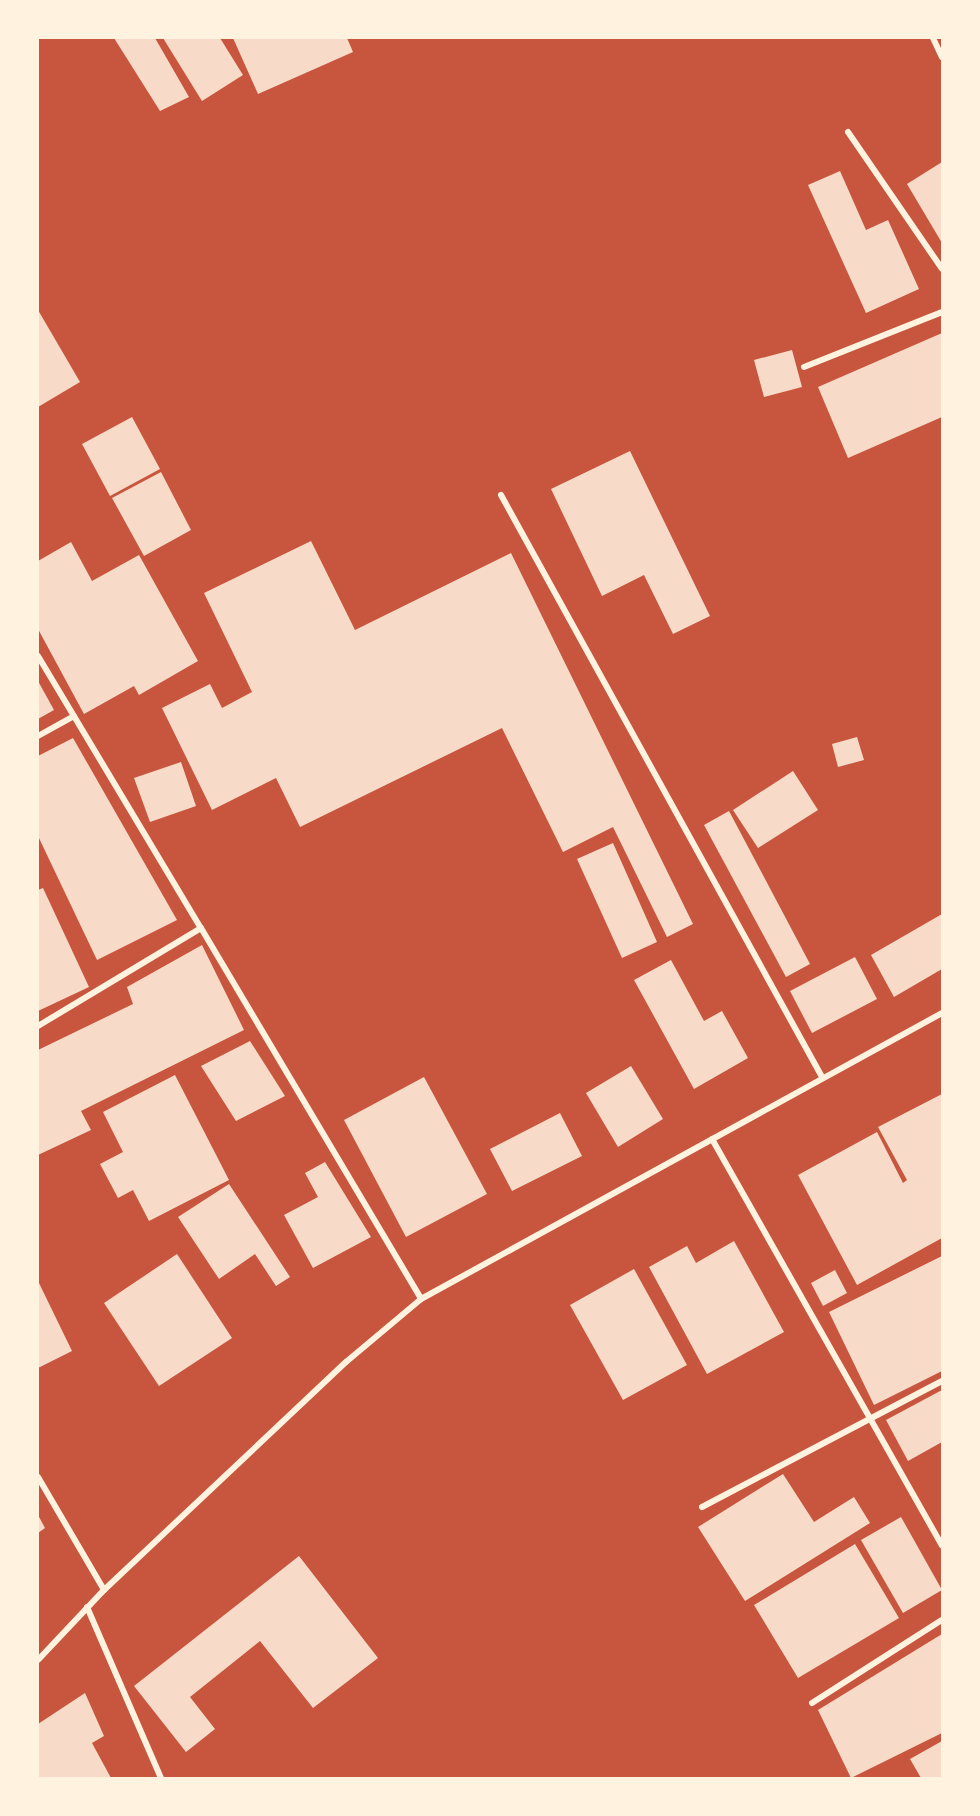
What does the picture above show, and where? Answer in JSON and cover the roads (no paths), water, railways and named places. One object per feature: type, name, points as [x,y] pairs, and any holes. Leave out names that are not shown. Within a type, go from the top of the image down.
[{"type":"street","points":[[933,38],[942,57]]},
{"type":"street","points":[[848,132],[942,269]]},
{"type":"street","points":[[804,367],[942,312]]},
{"type":"street","points":[[501,495],[822,1077]]},
{"type":"street","points":[[38,656],[421,1299]]},
{"type":"street","points":[[38,736],[74,717]]},
{"type":"street","points":[[38,1026],[201,928]]},
{"type":"street","points":[[38,1660],[104,1590],[346,1362],[421,1299],[942,1013]]},
{"type":"street","points":[[712,1139],[942,1545]]},
{"type":"street","points":[[702,1507],[942,1382]]},
{"type":"street","points":[[38,1477],[104,1590]]},
{"type":"street","points":[[87,1608],[161,1779]]},
{"type":"street","points":[[812,1703],[942,1620]]}]
